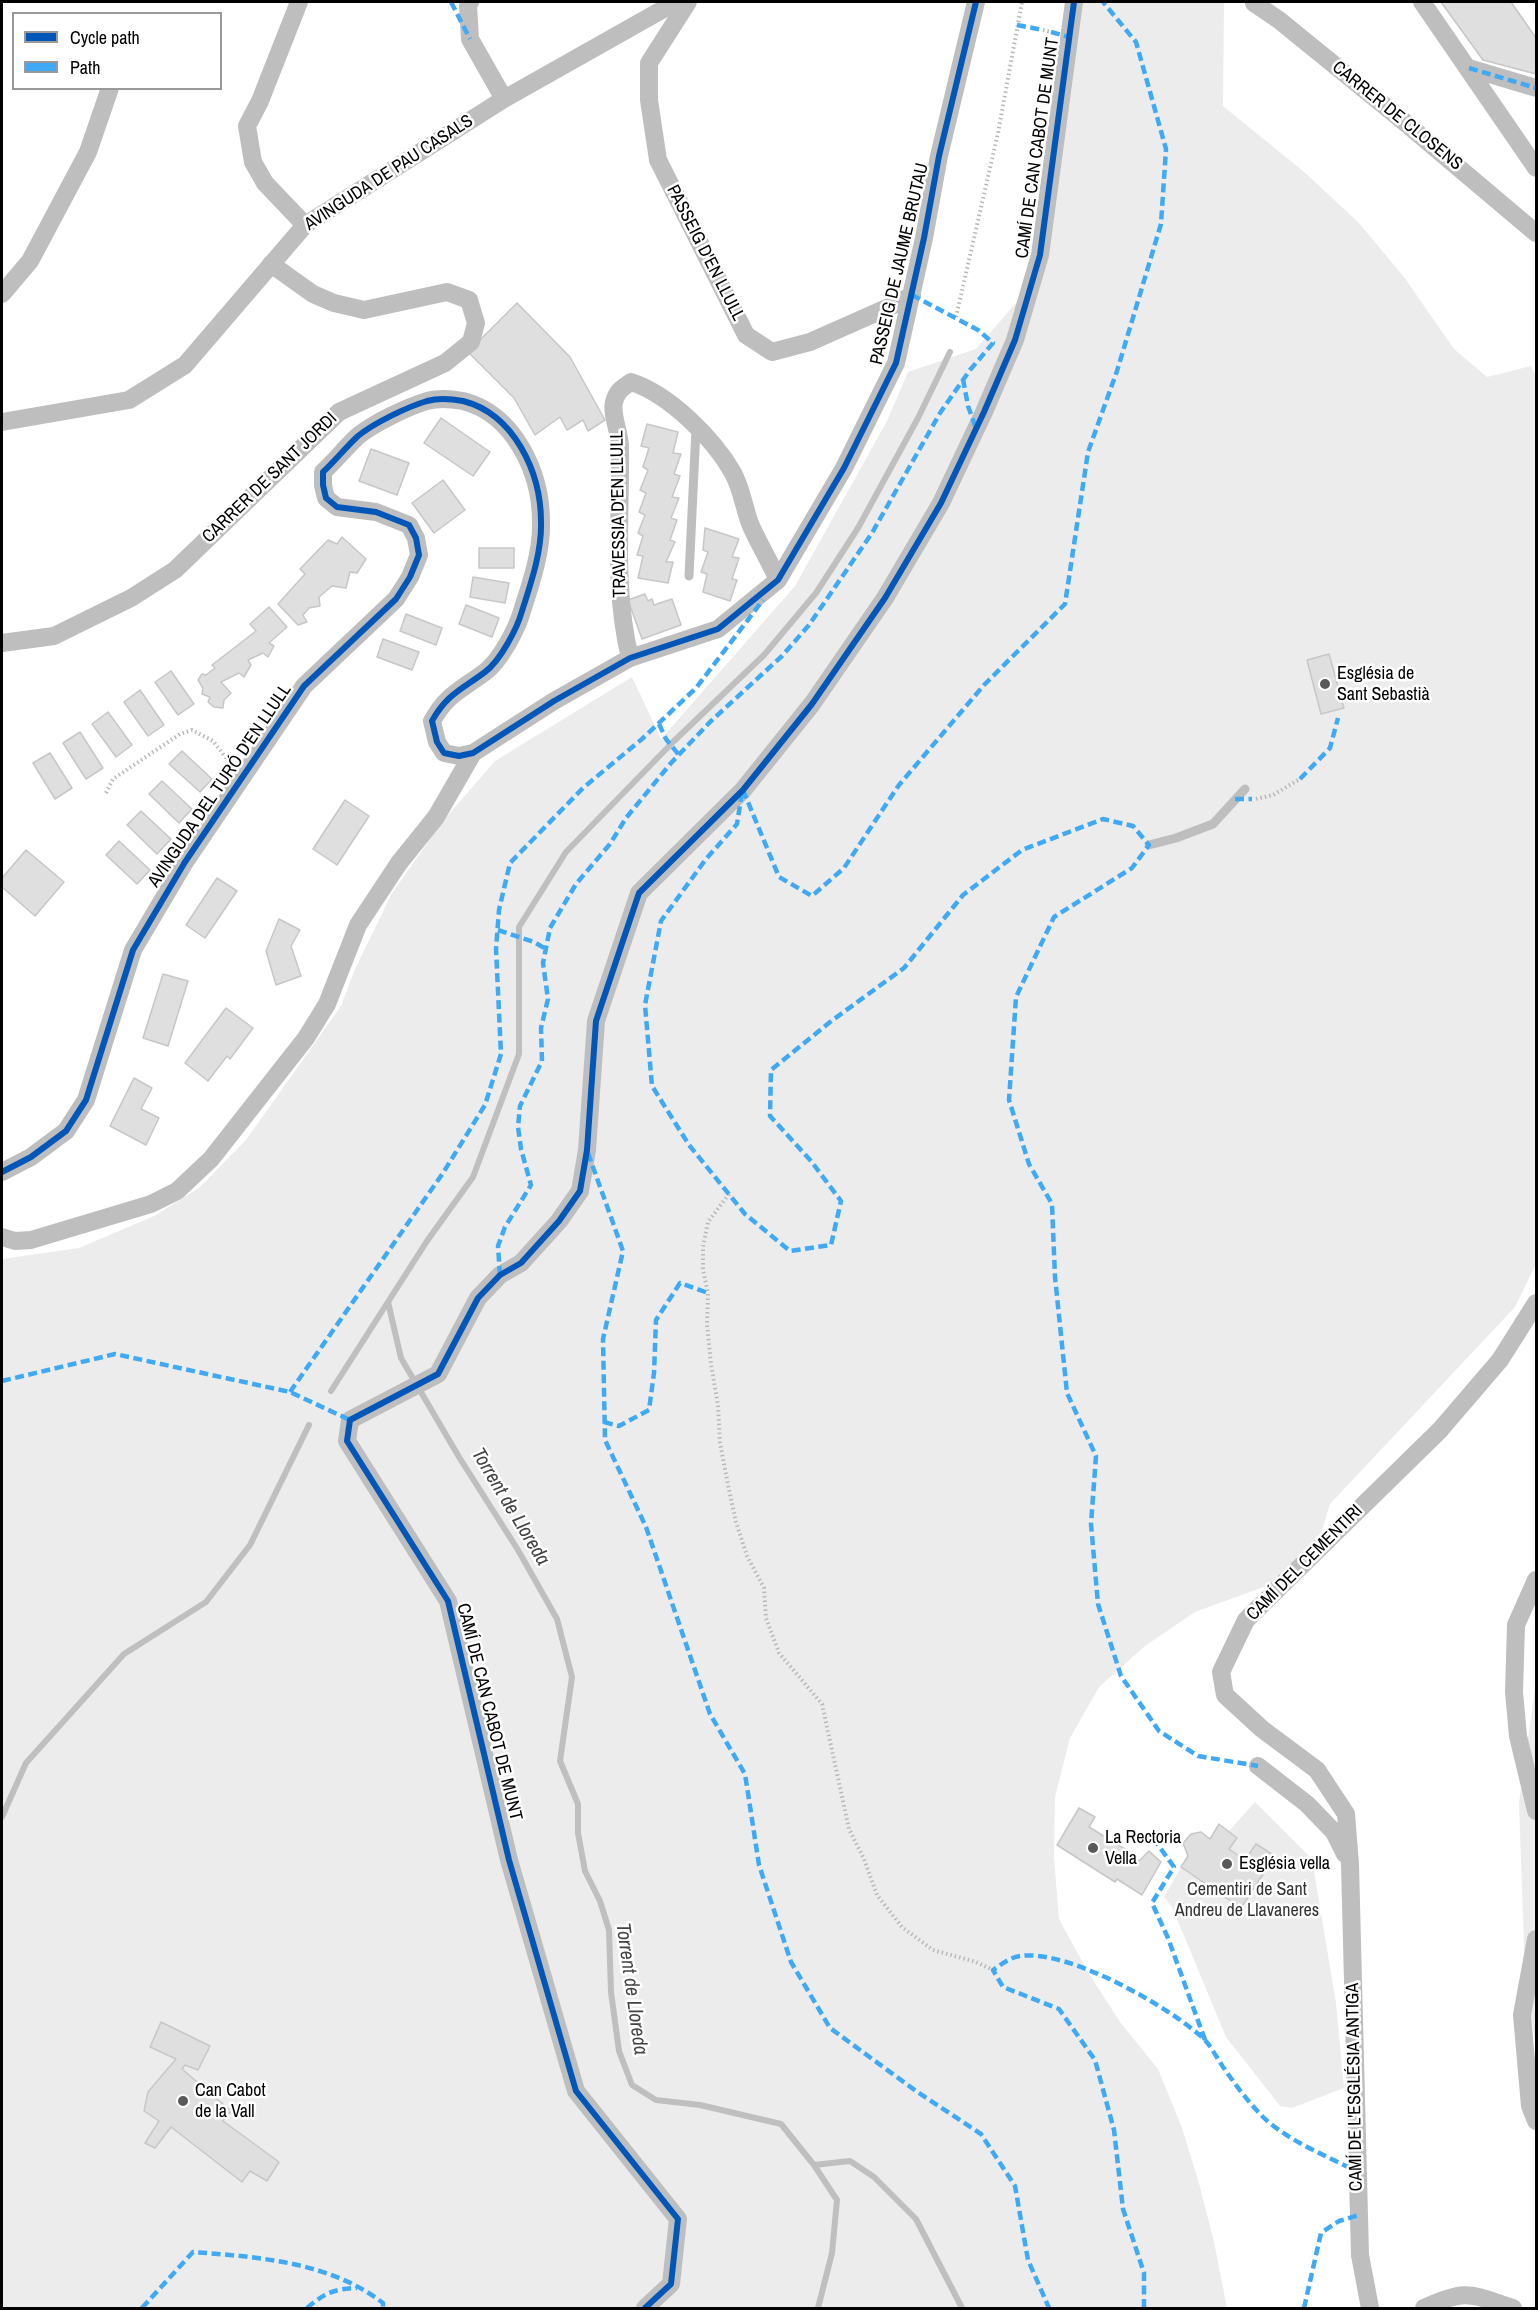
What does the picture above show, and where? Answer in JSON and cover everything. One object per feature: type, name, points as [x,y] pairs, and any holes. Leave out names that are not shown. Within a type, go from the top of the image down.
[{"type":"street","points":[[299,2],[264,91],[247,126],[253,162],[265,183],[305,225]]},
{"type":"street","points":[[470,2],[468,6],[470,39],[504,99]]},
{"type":"street","name":"AVINGUDA DE PAU CASALS","points":[[2,422],[129,400],[185,365],[305,225],[504,99],[676,2]]},
{"type":"street","name":"PASSEIG D'EN LLULL","points":[[688,2],[649,63],[649,100],[658,160],[747,335],[772,352],[810,342],[898,303],[912,294]]},
{"type":"street","name":"PASSEIG DE JAUME BRUTAU","points":[[778,580],[844,468],[896,363],[939,156],[976,2]]},
{"type":"street","name":"CAMÍ DE CAN CABOT DE MUNT","points":[[645,2308],[671,2284],[678,2218],[576,2091],[509,1860],[448,1601],[347,1441],[350,1420],[438,1374],[478,1298],[500,1275],[521,1263],[559,1221],[580,1191],[587,1150],[596,1021],[639,893],[742,790],[812,704],[885,598],[941,503],[984,412],[1014,340],[1040,255],[1074,2]]},
{"type":"street","points":[[1422,2],[1536,168]]},
{"type":"street","name":"CARRER DE CLOSENS","points":[[1254,3],[1279,20],[1536,233]]},
{"type":"street","points":[[1469,68],[1536,88]]},
{"type":"street","points":[[2,294],[30,261],[88,152],[109,90]]},
{"type":"street","name":"CARRER DE SANT JORDI","points":[[2,643],[54,636],[130,598],[175,570],[339,412],[446,363],[471,342],[476,322],[469,300],[447,292],[364,310],[334,303],[314,294],[271,264]]},
{"type":"street","name":"TRAVESSIA D'EN LLULL","points":[[630,658],[621,625],[620,443],[613,405],[618,390],[631,382],[646,386],[665,399],[708,438],[734,474],[751,526],[778,580]]},
{"type":"street","name":"AVINGUDA DEL TURÓ D'EN LLULL","points":[[2,1172],[31,1157],[66,1131],[86,1100],[133,950],[184,862],[304,687],[396,599],[410,577],[419,555],[416,538],[409,525],[376,512],[337,507],[326,498],[322,485],[323,472],[358,436],[381,422],[428,400],[453,399],[478,405],[499,419],[517,440],[530,465],[541,521],[539,547],[522,613],[506,646],[487,671],[442,704],[432,721],[437,742],[444,753],[459,756],[473,753]]},
{"type":"street","points":[[2,1237],[15,1241],[31,1240],[151,1204],[177,1191],[203,1167],[306,1038],[327,1004],[358,925],[399,863],[436,817],[473,753],[554,701],[630,658],[718,630],[778,580]]},
{"type":"street","name":"CAMÍ DEL CEMENTIRI","points":[[1350,1864],[1346,1814],[1317,1770],[1262,1729],[1225,1695],[1221,1672],[1246,1620],[1440,1430],[1500,1360],[1536,1303]]},
{"type":"street","points":[[1536,1580],[1516,1624],[1514,1692],[1518,1736],[1536,1811]]},
{"type":"street","points":[[1258,1766],[1306,1804],[1334,1832],[1350,1864]]},
{"type":"street","name":"CAMÍ DE L'ESGLÉSIA ANTIGA","points":[[1350,1864],[1360,2255],[1370,2308]]},
{"type":"street","points":[[1536,1939],[1522,2015],[1530,2106],[1536,2121]]},
{"type":"street","points":[[1424,2308],[1450,2296],[1471,2294],[1513,2308]]},
{"type":"lane","points":[[689,576],[696,428]]},
{"type":"lane","points":[[1149,845],[1213,824],[1245,789]]},
{"type":"path","points":[[956,318],[998,133],[1022,2]]},
{"type":"path","points":[[1043,30],[1051,32]]},
{"type":"path","points":[[106,793],[113,779],[180,734],[192,730],[213,741],[231,764],[227,770]]},
{"type":"path","points":[[1252,799],[1274,795],[1300,778]]},
{"type":"path","points":[[729,1194],[708,1222],[703,1247],[703,1270],[708,1293],[707,1324],[718,1405],[720,1443],[734,1512],[747,1556],[764,1588],[766,1618],[778,1653],[822,1704],[849,1829],[864,1859],[877,1895],[902,1927],[933,1950],[976,1962],[993,1970]]},
{"type":"green space","points":[[1076,2],[1224,2],[1223,106],[1303,171],[1358,222],[1404,277],[1454,349],[1487,377],[1531,366],[1536,377],[1536,1264],[1515,1307],[1330,1504],[1310,1570],[1195,1612],[1145,1646],[1099,1687],[1070,1738],[1055,1797],[1054,1858],[1059,1919],[1088,1972],[1120,2022],[1158,2069],[1181,2125],[1199,2183],[1227,2308],[2,2308],[2,1259],[79,1248],[154,1216],[199,1188],[246,1140],[341,1006],[355,969],[392,893],[443,821],[495,761],[632,677],[661,739],[795,586],[887,421],[908,372],[976,349],[1016,303],[1043,249]]},
{"type":"green space","points":[[1536,1681],[1536,2049],[1525,1974],[1519,1803]]},
{"type":"green space","name":"Cementiri de Sant Andreu de Llavaneres","points":[[1255,1802],[1312,1859],[1336,2003],[1344,2088],[1292,2108],[1280,2106],[1226,2037],[1172,1907],[1164,1897],[1187,1857],[1183,1843],[1191,1834],[1201,1832],[1210,1838],[1219,1824],[1229,1831]]},
{"type":"building","points":[[1441,2],[1511,2],[1536,38],[1536,74],[1483,60]]},
{"type":"building","points":[[517,303],[570,357],[605,420],[588,431],[583,420],[567,430],[560,417],[535,435],[514,398],[468,352]]},
{"type":"building","points":[[441,418],[490,452],[473,476],[424,443]]},
{"type":"building","points":[[647,424],[678,432],[673,453],[681,454],[674,474],[680,476],[672,497],[679,498],[671,518],[677,520],[670,540],[675,542],[666,562],[673,562],[668,583],[638,578],[643,556],[637,555],[643,536],[638,533],[645,515],[639,512],[646,493],[640,490],[648,470],[643,467],[649,448],[641,446]]},
{"type":"building","points":[[371,449],[409,463],[397,495],[359,481]]},
{"type":"building","points":[[443,480],[465,510],[434,533],[412,503]]},
{"type":"building","points":[[705,528],[739,539],[732,557],[739,558],[732,579],[737,580],[730,601],[703,592],[707,574],[701,572],[708,552],[703,550]]},
{"type":"building","points":[[342,537],[366,559],[357,573],[350,572],[346,588],[332,586],[319,597],[320,606],[309,608],[303,615],[307,622],[298,625],[278,604],[305,574],[300,569],[328,540],[337,544]]},
{"type":"building","points":[[479,548],[514,548],[514,568],[479,568]]},
{"type":"building","points":[[473,577],[509,583],[505,603],[470,597]]},
{"type":"building","points":[[645,594],[648,601],[652,599],[654,605],[672,599],[681,625],[642,639],[628,600]]},
{"type":"building","points":[[466,605],[499,618],[492,637],[459,624]]},
{"type":"building","points":[[269,607],[287,627],[269,643],[274,646],[268,657],[263,653],[248,660],[251,665],[244,677],[239,673],[221,682],[231,693],[224,700],[223,708],[214,707],[208,702],[210,697],[202,694],[203,688],[198,680],[202,674],[206,675],[215,668],[212,665],[256,631],[250,624]]},
{"type":"building","points":[[406,614],[442,628],[436,645],[400,631]]},
{"type":"building","points":[[383,639],[419,652],[412,670],[377,657]]},
{"type":"building","name":"Església de Sant Sebastià","points":[[1329,654],[1344,708],[1321,714],[1307,660]]},
{"type":"building","points":[[171,671],[194,704],[178,715],[155,682]]},
{"type":"building","points":[[140,690],[164,725],[148,736],[124,702]]},
{"type":"building","points":[[108,712],[132,745],[116,757],[92,724]]},
{"type":"building","points":[[80,732],[103,768],[86,779],[63,743]]},
{"type":"building","points":[[182,751],[212,779],[200,792],[169,764]]},
{"type":"building","points":[[50,753],[72,788],[55,799],[33,763]]},
{"type":"building","points":[[162,781],[192,809],[179,823],[149,794]]},
{"type":"building","points":[[345,800],[369,816],[337,865],[313,849]]},
{"type":"building","points":[[141,811],[171,839],[157,854],[127,825]]},
{"type":"building","points":[[119,841],[150,870],[137,884],[106,855]]},
{"type":"building","points":[[26,850],[64,882],[35,916],[2,887],[2,878]]},
{"type":"building","points":[[217,878],[237,891],[205,938],[186,925]]},
{"type":"building","points":[[279,919],[300,930],[291,946],[301,976],[276,985],[266,951]]},
{"type":"building","points":[[163,974],[188,981],[168,1046],[143,1038]]},
{"type":"building","points":[[226,1008],[253,1028],[230,1059],[227,1056],[208,1081],[185,1063]]},
{"type":"building","points":[[134,1078],[152,1088],[141,1109],[159,1118],[146,1145],[110,1126]]},
{"type":"building","name":"La Rectoria Vella","points":[[1079,1808],[1095,1817],[1089,1827],[1133,1854],[1139,1861],[1149,1851],[1161,1862],[1142,1895],[1117,1879],[1115,1882],[1057,1845]]},
{"type":"building","name":"Església vella","points":[[1219,1824],[1237,1838],[1229,1849],[1245,1860],[1256,1844],[1275,1856],[1241,1908],[1181,1867],[1188,1856],[1183,1843],[1191,1834],[1201,1832],[1210,1839]]},
{"type":"building","name":"Can Cabot de la Vall","points":[[161,2022],[210,2046],[198,2070],[185,2065],[182,2069],[231,2111],[223,2121],[279,2162],[267,2181],[250,2171],[242,2182],[171,2127],[155,2148],[145,2143],[159,2121],[144,2111],[148,2092],[176,2059],[150,2047]]},
{"type":"waterway","points":[[331,1391],[427,1241],[473,1177],[519,1054],[519,927],[566,852],[674,741],[764,655],[816,593],[858,528],[918,418],[950,352]]},
{"type":"waterway","name":"Torrent de Lloreda","points":[[388,1302],[401,1358],[459,1457],[518,1550],[557,1619],[572,1677],[560,1761],[578,1804],[578,1833],[585,1871],[600,1901],[609,1930],[611,1992],[619,2051],[632,2085],[656,2100],[700,2105],[781,2124],[814,2165],[850,2161],[874,2177],[916,2219],[962,2308]]},
{"type":"waterway","points":[[2,1817],[26,1763],[124,1654],[206,1602],[250,1545],[309,1425]]},
{"type":"waterway","points":[[814,2165],[837,2200],[832,2253],[818,2308]]},
{"type":"marked path","points":[[451,2],[470,39]]},
{"type":"marked path","points":[[743,790],[779,877],[812,896],[844,868],[899,785],[984,685],[1065,604],[1088,452],[1117,371],[1161,224],[1166,149],[1136,42],[1103,2]]},
{"type":"marked path","points":[[1017,25],[1043,30]]},
{"type":"marked path","points":[[1051,32],[1069,37]]},
{"type":"marked path","points":[[1469,68],[1536,88]]},
{"type":"marked path","points":[[500,1275],[498,1246],[505,1227],[531,1185],[521,1149],[518,1127],[520,1106],[542,1061],[541,1028],[548,999],[543,963],[550,928],[576,884],[610,844],[626,818],[671,763],[711,721],[782,656],[809,625],[872,533],[940,413],[970,370],[993,343],[978,330],[912,295]]},
{"type":"marked path","points":[[963,379],[968,406],[976,428]]},
{"type":"marked path","points":[[290,1392],[443,1173],[485,1105],[501,1054],[496,949],[499,910],[510,863],[583,788],[642,739],[696,688],[763,600]]},
{"type":"marked path","points":[[1300,779],[1330,748],[1338,718]]},
{"type":"marked path","points":[[659,724],[666,739],[679,755]]},
{"type":"marked path","points":[[742,793],[737,824],[706,859],[661,921],[645,1005],[652,1086],[689,1145],[745,1214],[790,1251],[831,1245],[841,1201],[811,1161],[770,1116],[771,1070],[830,1022],[904,968],[963,895],[1022,850],[1103,819],[1133,826],[1149,845],[1132,868],[1054,917],[1016,997],[1009,1100],[1029,1164],[1052,1204],[1055,1277],[1067,1393],[1096,1456],[1091,1524],[1098,1604],[1121,1676],[1159,1731],[1198,1756],[1258,1766]]},
{"type":"marked path","points":[[1235,799],[1252,799]]},
{"type":"marked path","points":[[498,930],[534,942],[546,949]]},
{"type":"marked path","points":[[588,1153],[623,1251],[603,1339],[605,1440],[646,1527],[710,1714],[745,1774],[759,1865],[791,1962],[830,2028],[916,2091],[981,2134],[1015,2186],[1028,2260],[1049,2308]]},
{"type":"marked path","points":[[604,1422],[619,1426],[649,1410],[654,1373],[656,1320],[680,1283],[708,1293]]},
{"type":"marked path","points":[[2,1381],[115,1354],[290,1392],[350,1420]]},
{"type":"marked path","points":[[1153,1838],[1174,1867],[1152,1903],[1168,1938],[1205,2040]]},
{"type":"marked path","points":[[1144,2308],[1144,2273],[1123,2209],[1114,2130],[1095,2060],[1059,2009],[1003,1987],[993,1970],[1003,1963],[1021,1956],[1041,1956],[1065,1962],[1118,1983],[1169,2012],[1205,2040],[1242,2093],[1273,2126],[1308,2148],[1358,2172]]},
{"type":"marked path","points":[[1304,2308],[1321,2233],[1339,2221],[1359,2215]]},
{"type":"marked path","points":[[142,2308],[193,2252],[243,2256],[317,2270],[362,2289],[383,2303],[383,2308]]},
{"type":"marked path","points":[[307,2308],[330,2293],[357,2288]]},
{"type":"cycle path","points":[[2,1172],[31,1157],[66,1131],[86,1100],[133,950],[185,862],[304,686],[396,599],[410,577],[419,555],[416,538],[409,525],[376,512],[337,507],[326,498],[323,472],[358,436],[391,416],[427,401],[436,399],[463,401],[497,418],[510,432],[530,465],[536,484],[540,503],[540,544],[520,618],[507,644],[491,667],[449,698],[432,721],[437,742],[444,753],[459,756],[473,753],[554,701],[630,658],[718,629],[778,580],[844,468],[896,363],[924,238],[939,156],[976,2]]},
{"type":"cycle path","points":[[645,2308],[671,2284],[678,2219],[576,2091],[509,1860],[448,1601],[347,1441],[350,1420],[438,1374],[478,1298],[500,1275],[521,1263],[559,1221],[580,1191],[587,1150],[596,1021],[639,893],[743,790],[812,704],[885,598],[941,503],[1015,340],[1040,255],[1074,2]]},
{"type":"place","name":"Església de Sant Sebastià","points":[[1325,684]]},
{"type":"place","name":"La Rectoria Vella","points":[[1093,1848]]},
{"type":"place","name":"Església vella","points":[[1227,1864]]},
{"type":"place","name":"Can Cabot de la Vall","points":[[183,2101]]}]
